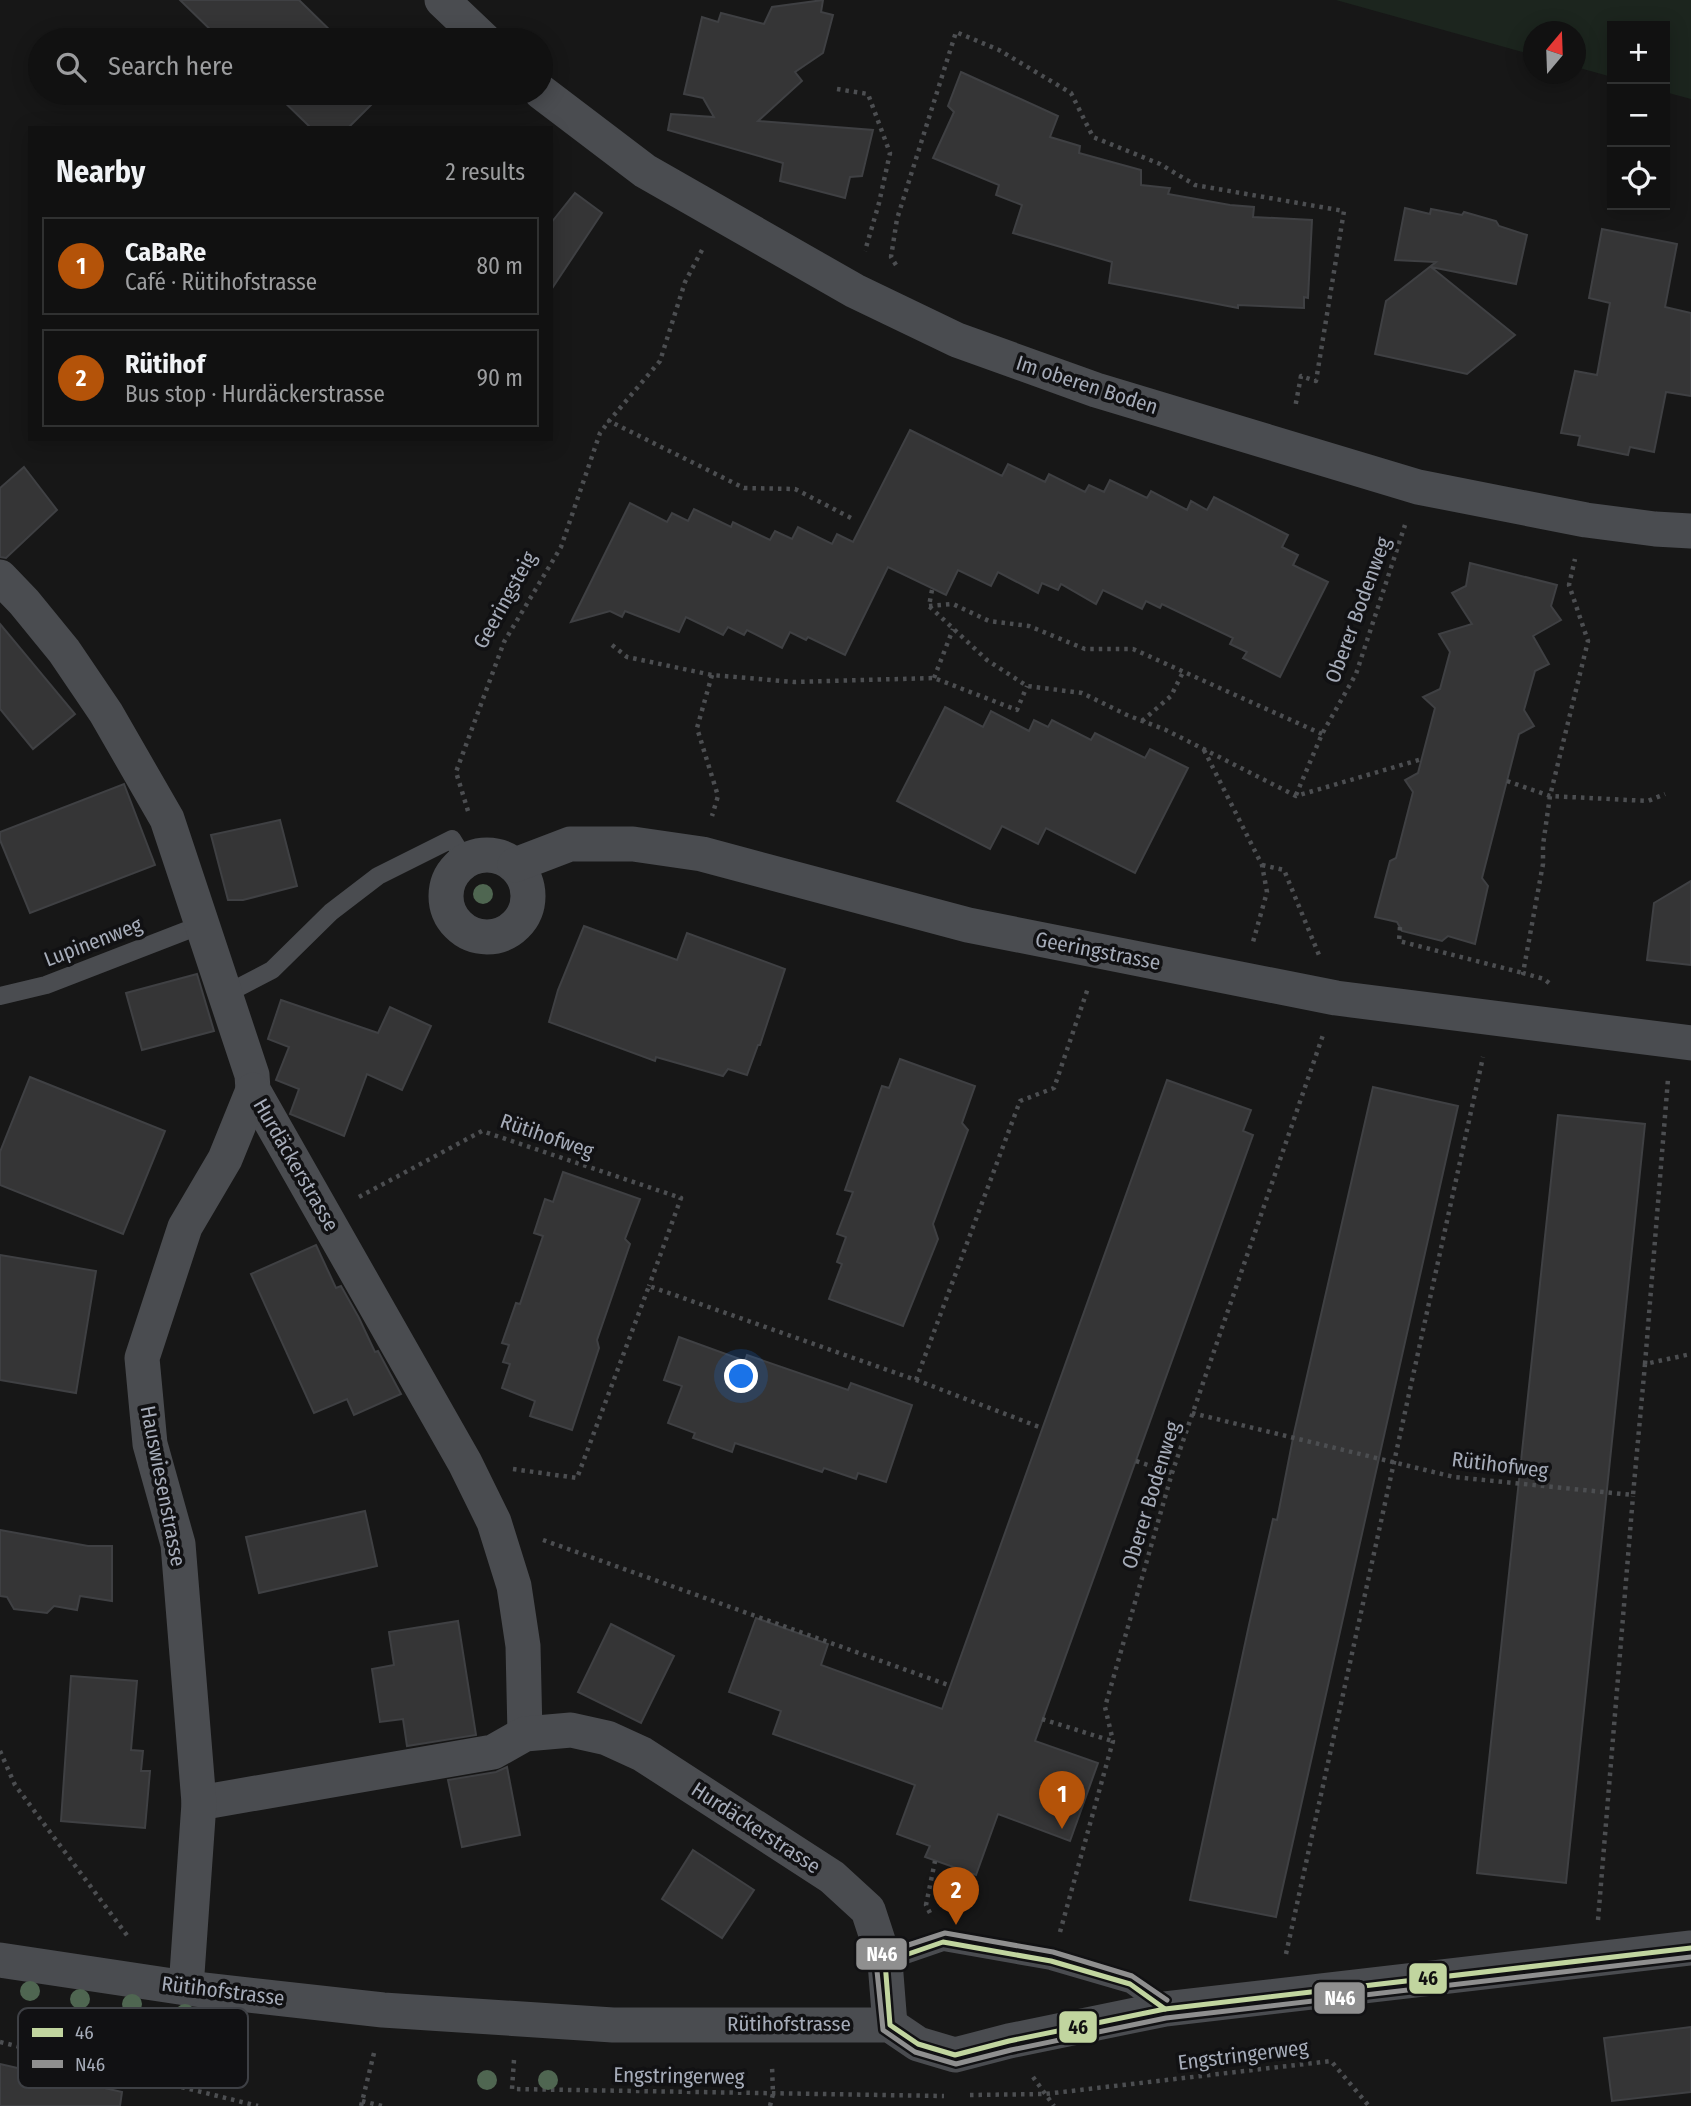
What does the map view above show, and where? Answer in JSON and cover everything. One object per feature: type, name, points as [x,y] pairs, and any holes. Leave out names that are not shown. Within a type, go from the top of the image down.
[{"type":"street","points":[[442,0],[471,28]]},
{"type":"street","name":"Im oberen Boden","points":[[553,101],[645,171],[855,291],[957,340],[1096,390],[1418,486],[1586,520],[1691,531]]},
{"type":"street","name":"Hurdäckerstrasse","points":[[0,577],[64,651],[106,713],[167,819],[252,1074],[253,1090],[465,1463],[494,1522],[514,1586],[523,1646],[525,1734]]},
{"type":"street","name":"Geeringstrasse","points":[[514,865],[570,844],[633,844],[702,854],[968,925],[1100,953],[1336,998],[1691,1043]]},
{"type":"street","points":[[459,850],[503,858],[514,865],[525,879],[528,896],[525,913],[515,927],[500,935],[483,938],[467,932],[453,921],[446,905],[446,887],[459,850]]},
{"type":"street","name":"Hauswiesenstrasse","points":[[174,1986],[199,1803],[178,1545],[150,1444],[142,1358],[185,1227],[225,1159],[253,1090]]},
{"type":"street","name":"Hurdäckerstrasse","points":[[199,1803],[493,1752],[525,1734],[571,1730],[607,1738],[642,1754],[832,1877],[868,1910],[886,1962],[890,2025]]},
{"type":"street","points":[[890,2025],[918,2044],[954,2055],[1164,2009],[1691,1948]]},
{"type":"street","name":"Rütihofstrasse","points":[[0,1960],[174,1986],[383,2010],[613,2025],[890,2025]]},
{"type":"lane","points":[[224,995],[272,970],[331,912],[378,876],[459,850]]},
{"type":"lane","name":"Lupinenweg","points":[[0,996],[47,985],[201,925]]},
{"type":"lane","points":[[886,1962],[943,1942],[1051,1961],[1130,1983],[1164,2009]]},
{"type":"path","points":[[901,273],[891,257],[897,219],[957,32],[999,50],[1071,93],[1093,137],[1160,164],[1195,185],[1344,211],[1317,381],[1301,376],[1297,404]]},
{"type":"path","points":[[837,89],[868,94],[890,153],[879,204],[862,260]]},
{"type":"path","name":"Geeringsteig","points":[[466,804],[456,772],[504,642],[561,547],[600,433],[660,361],[685,282],[703,248]]},
{"type":"path","points":[[609,421],[744,488],[795,489],[855,520]]},
{"type":"path","name":"Oberer Bodenweg","points":[[1296,796],[1322,734],[1356,674],[1406,521]]},
{"type":"path","points":[[1523,973],[1543,864],[1550,796],[1588,641],[1569,585],[1575,558]]},
{"type":"path","points":[[929,606],[932,590]]},
{"type":"path","points":[[929,606],[953,604],[989,621],[1029,626],[1085,649],[1133,649],[1322,734]]},
{"type":"path","points":[[929,606],[987,660],[1027,686],[1082,693],[1296,796],[1422,759]]},
{"type":"path","points":[[934,678],[953,629]]},
{"type":"path","points":[[612,645],[627,657],[712,675],[794,682],[934,678],[1017,710],[1027,686]]},
{"type":"path","points":[[1142,721],[1171,696],[1183,672]]},
{"type":"path","points":[[702,854],[718,796],[696,728],[712,675]]},
{"type":"path","points":[[1204,750],[1262,865],[1267,892],[1253,943]]},
{"type":"path","points":[[1507,781],[1550,796],[1648,801],[1665,794]]},
{"type":"path","points":[[1262,865],[1284,870],[1336,998]]},
{"type":"path","points":[[1400,927],[1399,941],[1544,979]]},
{"type":"path","points":[[916,1380],[1020,1101],[1054,1088],[1100,953]]},
{"type":"path","name":"Oberer Bodenweg","points":[[1056,1943],[1113,1741],[1105,1707],[1172,1473],[1314,1063]]},
{"type":"path","points":[[1595,1959],[1668,1080]]},
{"type":"path","points":[[1277,1996],[1476,1088]]},
{"type":"path","name":"Rütihofweg","points":[[325,1215],[482,1131],[681,1198],[577,1478],[465,1463]]},
{"type":"path","points":[[649,1286],[916,1380],[1042,1428]]},
{"type":"path","points":[[1645,1364],[1691,1354]]},
{"type":"path","name":"Rütihofweg","points":[[1192,1413],[1454,1477],[1633,1495]]},
{"type":"path","points":[[1136,1461],[1172,1473]]},
{"type":"path","points":[[494,1522],[951,1686]]},
{"type":"path","points":[[1042,1719],[1113,1741]]},
{"type":"path","points":[[0,1751],[15,1785],[174,1986]]},
{"type":"path","points":[[935,1861],[926,1905],[943,1942]]},
{"type":"path","points":[[0,2042],[18,2046]]},
{"type":"path","points":[[363,2047],[388,2049]]},
{"type":"path","points":[[375,2048],[361,2104],[383,2106]]},
{"type":"path","name":"Engstringerweg","points":[[502,2059],[514,2060],[512,2089],[956,2096]]},
{"type":"path","name":"Engstringerweg","points":[[969,2095],[1045,2094],[1331,2061],[1369,2106]]},
{"type":"path","points":[[185,2088],[258,2106]]},
{"type":"path","points":[[929,2106],[931,2096]]},
{"type":"shaded area","points":[[1336,0],[1691,0],[1691,99],[1670,93],[1670,21],[1607,21],[1607,76],[1586,70],[1586,21],[1523,21],[1523,52]]},
{"type":"building","points":[[180,0],[299,0],[328,28],[209,28]]},
{"type":"building","points":[[823,0],[821,12],[833,15],[823,53],[795,72],[802,81],[758,121],[873,130],[862,176],[850,177],[845,198],[780,181],[783,163],[668,130],[671,114],[714,117],[703,98],[684,94],[702,17],[718,22],[721,13],[764,24],[772,7]]},
{"type":"building","points":[[961,72],[1058,116],[1050,137],[1080,146],[1079,153],[1141,170],[1141,185],[1170,188],[1168,194],[1254,207],[1253,217],[1312,220],[1308,298],[1304,297],[1304,308],[1238,305],[1238,308],[1109,283],[1112,262],[1013,233],[1022,205],[996,195],[999,185],[933,158],[954,112],[948,106]]},
{"type":"building","points":[[287,105],[371,105],[350,126],[309,126]]},
{"type":"building","points":[[575,193],[602,213],[553,287],[553,220]]},
{"type":"building","points":[[1405,208],[1430,214],[1431,209],[1462,215],[1464,212],[1496,221],[1499,226],[1527,235],[1516,284],[1431,267],[1515,335],[1467,374],[1375,354],[1386,301],[1436,262],[1395,260]]},
{"type":"building","points":[[1602,229],[1677,244],[1665,307],[1691,313],[1691,396],[1666,392],[1654,452],[1630,447],[1628,455],[1578,445],[1580,436],[1561,433],[1575,371],[1597,375],[1610,303],[1589,298]]},
{"type":"building","points":[[910,430],[1002,476],[1008,464],[1045,482],[1049,474],[1085,492],[1089,485],[1104,492],[1110,480],[1147,498],[1151,491],[1187,510],[1191,501],[1207,510],[1214,497],[1288,535],[1282,547],[1298,555],[1293,565],[1328,582],[1280,677],[1243,658],[1247,652],[1230,644],[1233,638],[1162,604],[1160,608],[1146,601],[1142,609],[1103,590],[1096,604],[1061,584],[1058,590],[1042,583],[1038,593],[998,572],[991,586],[958,570],[946,595],[888,567],[845,655],[808,637],[806,640],[790,632],[782,648],[747,630],[744,635],[728,627],[723,635],[686,617],[679,632],[625,611],[622,617],[610,611],[571,622],[630,503],[667,522],[672,513],[688,521],[694,509],[731,527],[733,522],[770,540],[775,531],[792,539],[798,527],[832,544],[837,534],[853,542]]},
{"type":"building","points":[[24,467],[57,510],[6,558],[0,557],[0,488]]},
{"type":"building","points":[[1470,563],[1557,585],[1551,606],[1561,620],[1533,636],[1549,664],[1535,671],[1524,710],[1534,726],[1519,734],[1482,878],[1488,886],[1475,944],[1448,936],[1442,941],[1402,931],[1397,922],[1375,917],[1390,861],[1396,858],[1413,792],[1405,780],[1418,773],[1435,708],[1423,697],[1440,689],[1450,652],[1439,634],[1472,624],[1452,593],[1466,586]]},
{"type":"building","points":[[0,624],[75,714],[33,749],[0,709]]},
{"type":"building","points":[[945,707],[983,727],[991,711],[1029,731],[1034,720],[1048,727],[1052,720],[1091,740],[1095,733],[1145,758],[1150,749],[1188,768],[1135,873],[1046,828],[1038,844],[1002,826],[990,849],[897,801]]},
{"type":"building","points":[[124,784],[155,865],[30,913],[0,840],[0,832]]},
{"type":"building","points":[[280,820],[297,886],[243,900],[228,900],[211,835]]},
{"type":"building","points":[[1691,881],[1691,965],[1647,960],[1654,903]]},
{"type":"building","points":[[584,926],[677,960],[687,933],[785,969],[760,1045],[747,1075],[728,1069],[723,1076],[656,1057],[655,1061],[549,1022],[558,990]]},
{"type":"building","points":[[197,974],[214,1031],[142,1050],[126,993]]},
{"type":"building","points":[[281,1000],[378,1033],[390,1007],[431,1026],[402,1090],[367,1074],[344,1136],[290,1114],[299,1089],[276,1080],[289,1047],[268,1039]]},
{"type":"building","points":[[900,1059],[975,1086],[962,1123],[968,1130],[933,1224],[938,1239],[903,1326],[829,1299],[842,1264],[837,1262],[846,1237],[837,1234],[853,1192],[845,1190],[882,1086],[889,1088]]},
{"type":"building","points":[[30,1077],[165,1131],[123,1234],[0,1185],[0,1152]]},
{"type":"building","points":[[1167,1080],[1251,1110],[1243,1131],[1253,1135],[1035,1741],[1098,1763],[1070,1841],[998,1814],[976,1875],[925,1857],[930,1846],[897,1834],[915,1785],[773,1734],[781,1711],[729,1692],[756,1618],[828,1644],[821,1665],[942,1709]]},
{"type":"building","points":[[1373,1087],[1458,1106],[1276,1917],[1190,1900],[1249,1625],[1273,1519],[1277,1520],[1294,1433]]},
{"type":"building","points":[[1558,1115],[1645,1124],[1566,1883],[1477,1873]]},
{"type":"building","points":[[563,1172],[640,1199],[625,1239],[630,1244],[597,1340],[599,1348],[572,1430],[530,1416],[535,1401],[502,1388],[510,1364],[503,1362],[509,1345],[502,1343],[516,1303],[520,1304],[543,1236],[534,1233],[545,1199],[553,1202]]},
{"type":"building","points":[[316,1245],[336,1288],[341,1286],[375,1352],[378,1351],[401,1394],[354,1415],[347,1399],[314,1413],[251,1274]]},
{"type":"building","points":[[0,1255],[96,1271],[76,1393],[0,1380]]},
{"type":"building","points":[[679,1337],[745,1361],[747,1355],[848,1390],[851,1383],[912,1405],[886,1482],[858,1473],[856,1479],[824,1468],[822,1472],[735,1443],[732,1452],[693,1438],[695,1433],[668,1423],[682,1386],[664,1380]]},
{"type":"building","points":[[365,1511],[377,1566],[259,1593],[246,1537]]},
{"type":"building","points":[[0,1530],[88,1546],[112,1546],[112,1601],[80,1596],[77,1610],[54,1606],[47,1613],[14,1609],[7,1597],[0,1596]]},
{"type":"building","points":[[458,1621],[476,1735],[407,1746],[403,1719],[380,1722],[372,1669],[394,1665],[389,1632]]},
{"type":"building","points":[[611,1624],[674,1656],[641,1723],[578,1692]]},
{"type":"building","points":[[71,1676],[137,1681],[131,1750],[143,1751],[141,1771],[150,1771],[145,1828],[61,1821]]},
{"type":"building","points":[[507,1767],[520,1835],[462,1847],[448,1780],[496,1772]]},
{"type":"building","points":[[693,1850],[754,1890],[722,1938],[662,1899]]},
{"type":"building","points":[[1691,2027],[1691,2092],[1612,2101],[1604,2038]]},
{"type":"building","points":[[0,2064],[18,2068],[18,2088],[105,2088],[122,2092],[120,2106],[0,2106]]},
{"type":"transit line","name":"N46","points":[[1167,2000],[1132,1976],[1053,1952],[945,1933],[881,1954],[876,1961],[883,2030],[915,2052],[956,2064],[1166,2018],[1691,1957]]},
{"type":"transit line","name":"46","points":[[943,1942],[1051,1961],[1130,1984],[1165,2009],[1009,2041],[955,2055],[918,2044],[890,2025],[885,1962],[943,1942]]},
{"type":"transit line","name":"46","points":[[1165,2009],[1691,1948]]},
{"type":"place","name":"CaBaRe","points":[[1062,1829]]},
{"type":"place","name":"Rütihof","points":[[956,1925]]}]
